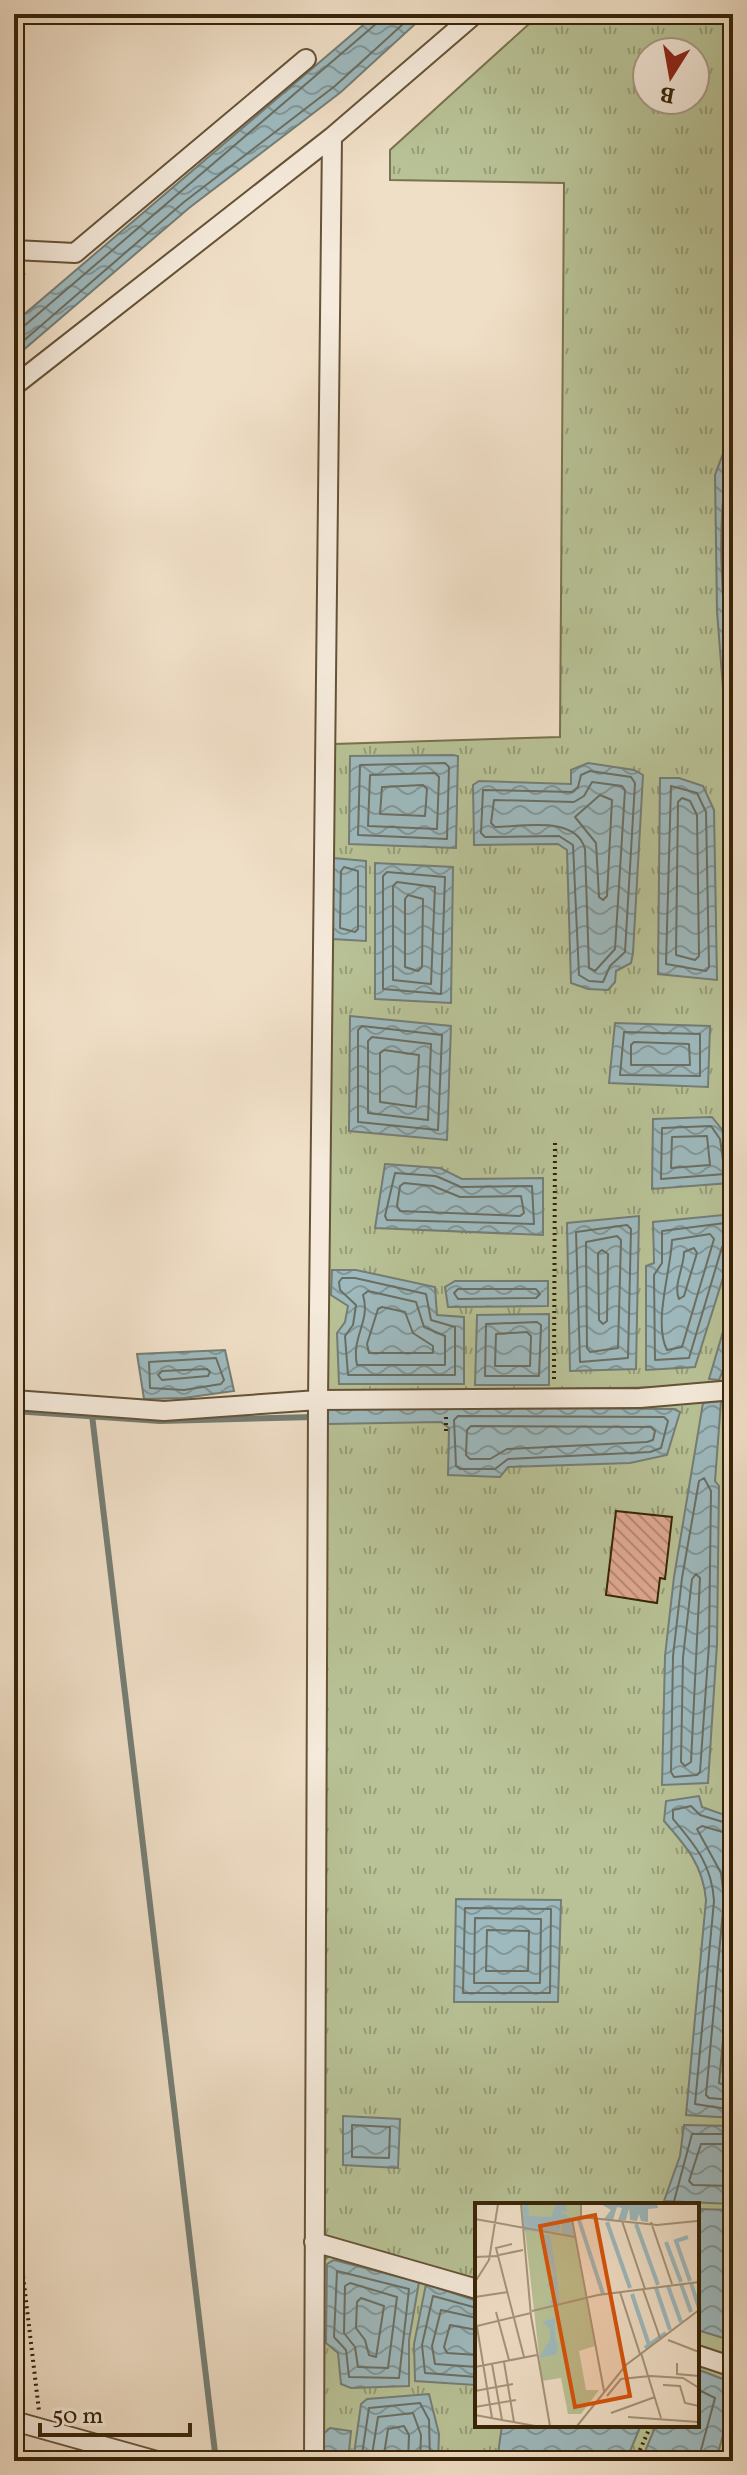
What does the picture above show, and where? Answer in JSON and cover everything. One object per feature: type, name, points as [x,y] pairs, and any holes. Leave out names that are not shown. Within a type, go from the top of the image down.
[{"type":"street","points":[[14,386],[332,137],[475,14]]},
{"type":"street","points":[[14,250],[75,253],[306,59]]},
{"type":"street","points":[[314,2461],[318,1400],[332,137]]},
{"type":"street","points":[[14,1400],[164,1411],[318,1400],[554,1398],[727,1391]]},
{"type":"street","points":[[314,2242],[475,2288]]},
{"type":"street","points":[[699,2356],[733,2367]]},
{"type":"street","points":[[14,2421],[157,2461]]},
{"type":"path","points":[[554,1398],[555,1139]]},
{"type":"path","points":[[14,2199],[41,2428]]},
{"type":"path","points":[[635,2461],[650,2427]]},
{"type":"green space","points":[[540,14],[733,14],[733,1381],[687,1387],[326,1392],[334,744],[560,737],[564,183],[390,180],[390,150]]},
{"type":"green space","points":[[733,1396],[733,2359],[699,2348],[699,2203],[475,2203],[475,2281],[321,2238],[325,1406]]},
{"type":"green space","points":[[330,2255],[475,2294],[475,2427],[699,2427],[699,2362],[733,2373],[733,2461],[322,2461],[323,2261]]},
{"type":"water","points":[[376,14],[426,14],[341,92],[189,208],[14,358],[14,323]]},
{"type":"water","points":[[733,427],[733,728],[726,727],[717,611],[715,475]]},
{"type":"water","points":[[350,756],[458,756],[456,848],[349,844]]},
{"type":"water","points":[[588,763],[634,770],[643,775],[633,953],[631,963],[616,971],[615,982],[608,990],[588,989],[571,983],[567,850],[558,844],[474,845],[473,785],[479,781],[571,784],[571,770]]},
{"type":"water","points":[[660,778],[679,778],[703,786],[714,810],[717,980],[658,974]]},
{"type":"water","points":[[333,858],[366,861],[366,941],[332,939]]},
{"type":"water","points":[[375,863],[453,867],[451,1003],[375,999]]},
{"type":"water","points":[[350,1016],[451,1026],[447,1140],[349,1131]]},
{"type":"water","points":[[615,1023],[710,1026],[708,1087],[609,1083]]},
{"type":"water","points":[[712,1117],[728,1137],[730,1183],[652,1189],[653,1119]]},
{"type":"water","points":[[385,1164],[440,1168],[462,1179],[543,1178],[543,1235],[375,1228]]},
{"type":"water","points":[[733,1214],[733,1246],[695,1367],[646,1370],[646,1266],[654,1263],[653,1222]]},
{"type":"water","points":[[639,1216],[636,1369],[570,1371],[567,1223]]},
{"type":"water","points":[[332,1270],[356,1270],[435,1287],[437,1315],[464,1317],[464,1384],[339,1384],[337,1333],[345,1322],[348,1306],[331,1295]]},
{"type":"water","points":[[455,1281],[548,1281],[548,1306],[448,1307],[445,1287]]},
{"type":"water","points":[[733,1298],[733,1345],[719,1380],[709,1379]]},
{"type":"water","points":[[549,1314],[549,1385],[475,1385],[477,1315]]},
{"type":"water","points":[[225,1350],[234,1391],[184,1398],[144,1399],[137,1354]]},
{"type":"water","points":[[721,1401],[715,1481],[719,1486],[717,1644],[708,1783],[662,1785],[665,1656],[674,1577],[703,1403]]},
{"type":"water","points":[[328,1409],[674,1409],[680,1412],[667,1455],[630,1463],[508,1467],[500,1477],[448,1475],[449,1428],[441,1422],[328,1424]]},
{"type":"water","points":[[699,1796],[702,1807],[733,1818],[733,2118],[686,2115],[706,1900],[697,1866],[664,1821],[666,1801]]},
{"type":"water","points":[[456,1899],[561,1900],[558,2002],[454,2002]]},
{"type":"water","points":[[343,2116],[400,2119],[398,2168],[343,2165]]},
{"type":"water","points":[[684,2125],[733,2126],[733,2204],[664,2201],[680,2156]]},
{"type":"water","points":[[699,2209],[733,2210],[733,2341],[699,2331]]},
{"type":"water","points":[[334,2260],[419,2282],[409,2340],[409,2386],[351,2388],[341,2384],[338,2353],[326,2343],[327,2264]]},
{"type":"water","points":[[426,2284],[475,2300],[475,2385],[415,2381],[414,2344]]},
{"type":"water","points":[[699,2370],[733,2383],[733,2397],[716,2461],[663,2461],[648,2454],[646,2449],[655,2427],[699,2427]]},
{"type":"water","points":[[429,2394],[439,2434],[438,2461],[353,2461],[361,2404],[367,2399]]},
{"type":"water","points":[[502,2427],[640,2427],[626,2461],[497,2461]]},
{"type":"water","points":[[330,2428],[351,2431],[348,2461],[322,2461],[321,2436]]},
{"type":"building","points":[[616,1511],[672,1517],[665,1579],[660,1578],[657,1603],[606,1595]]},
{"type":"waterway","points":[[14,1411],[160,1421],[314,1417]]},
{"type":"waterway","points":[[92,1415],[216,2461]]}]
